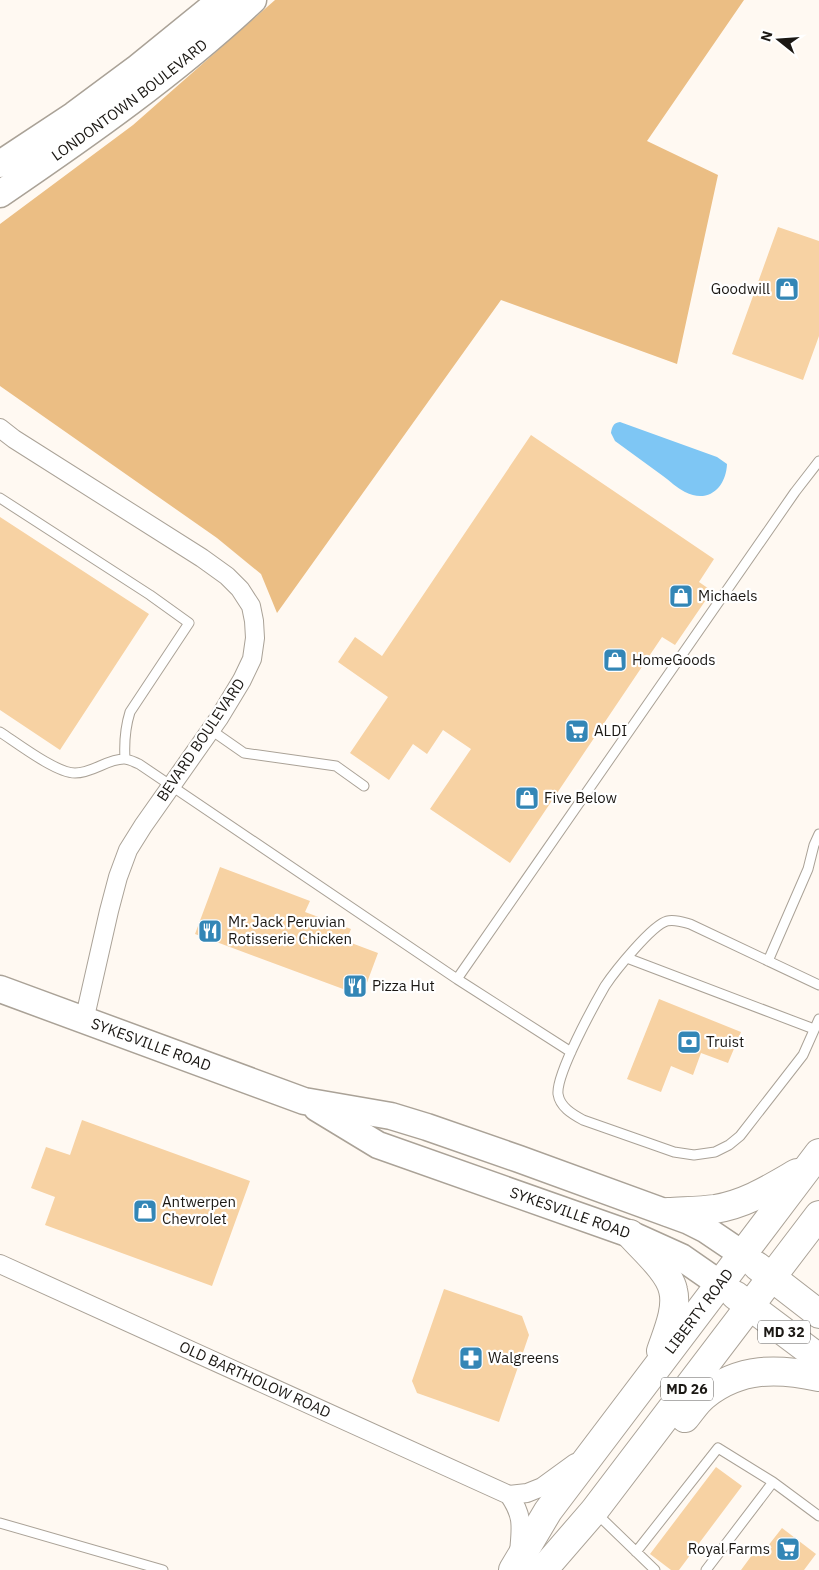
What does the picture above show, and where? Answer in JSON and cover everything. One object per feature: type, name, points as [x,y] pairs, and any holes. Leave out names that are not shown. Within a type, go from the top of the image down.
[{"type":"main road","name":"LONDONTOWN BOULEVARD","points":[[0,164],[105,92],[221,0]]},
{"type":"main road","name":"LONDONTOWN BOULEVARD","points":[[0,194],[83,138],[152,86],[253,0]]},
{"type":"main road","name":"SYKESVILLE ROAD","points":[[0,989],[304,1100],[391,1116],[668,1212],[705,1229],[742,1254],[819,1314]]},
{"type":"main road","name":"SYKESVILLE ROAD","points":[[304,1100],[378,1145],[630,1234],[681,1257],[819,1358]]},
{"type":"main road","points":[[668,1212],[714,1209],[739,1203],[761,1194],[814,1159]]},
{"type":"main road","name":"LIBERTY ROAD","points":[[516,1564],[548,1511],[814,1159]]},
{"type":"main road","name":"MD 26","points":[[543,1570],[594,1511],[819,1215]]},
{"type":"main road","points":[[630,1234],[667,1276],[673,1290],[674,1304],[670,1326],[653,1373]]},
{"type":"main road","points":[[624,1472],[660,1448],[704,1396],[723,1383],[742,1375],[760,1371],[787,1370],[819,1377]]},
{"type":"street","name":"BEVARD BOULEVARD","points":[[0,428],[14,439],[202,558],[227,576],[240,589],[251,606],[254,621],[255,638],[252,659],[242,680],[211,730],[133,842],[121,868],[109,911],[84,1021]]},
{"type":"street","name":"OLD BARTHOLOW ROAD","points":[[0,1264],[509,1495]]},
{"type":"street","points":[[516,1564],[522,1523],[517,1508],[509,1495],[527,1493],[542,1487],[593,1452]]},
{"type":"lane","points":[[457,979],[795,492],[819,461]]},
{"type":"lane","points":[[0,498],[150,595],[189,623],[130,712],[124,739],[125,759]]},
{"type":"lane","points":[[211,730],[244,753],[336,766],[364,786]]},
{"type":"lane","points":[[0,732],[42,759],[73,773],[95,769],[109,762],[125,759],[139,764],[457,979],[571,1052]]},
{"type":"lane","points":[[768,961],[808,869],[819,834]]},
{"type":"lane","points":[[819,985],[690,924],[677,920],[667,921],[654,928],[606,984],[571,1052],[560,1081],[558,1094],[562,1105],[583,1120],[674,1152],[694,1155],[715,1152],[729,1145],[740,1136],[803,1055],[819,1019]]},
{"type":"lane","points":[[627,958],[814,1029]]},
{"type":"lane","points":[[636,1552],[718,1448],[773,1482],[819,1516]]},
{"type":"lane","points":[[706,1570],[773,1482]]},
{"type":"lane","points":[[594,1511],[655,1570]]},
{"type":"lane","points":[[0,1523],[164,1570]]},
{"type":"shaded area","points":[[275,0],[744,0],[647,141],[718,175],[677,364],[501,300],[277,613],[261,574],[217,538],[0,386],[0,224],[133,125]]},
{"type":"water","points":[[620,422],[717,457],[727,464],[726,473],[719,487],[708,495],[701,496],[682,490],[615,441],[611,433],[612,429],[614,424]]},
{"type":"building","name":"Goodwill","points":[[778,227],[819,241],[819,336],[803,380],[732,354]]},
{"type":"building","points":[[531,435],[714,559],[699,582],[712,591],[675,645],[662,637],[510,863],[430,809],[471,749],[443,730],[427,754],[413,744],[389,780],[350,753],[388,697],[338,662],[355,637],[382,656]]},
{"type":"building","points":[[0,517],[149,614],[60,750],[0,710]]},
{"type":"building","points":[[220,867],[310,901],[305,912],[351,929],[346,941],[378,953],[362,996],[195,934]]},
{"type":"building","name":"Truist","points":[[659,999],[741,1032],[728,1063],[701,1053],[693,1075],[671,1066],[661,1092],[627,1079]]},
{"type":"building","name":"Antwerpen Chevrolet","points":[[82,1120],[250,1181],[212,1286],[45,1225],[55,1197],[31,1188],[46,1147],[70,1155]]},
{"type":"building","name":"Walgreens","points":[[444,1289],[522,1316],[529,1335],[499,1422],[417,1393],[412,1381]]},
{"type":"building","name":"Royal Farms","points":[[716,1467],[742,1486],[679,1570],[671,1570],[650,1554]]},
{"type":"building","name":"Royal Farms","points":[[782,1528],[816,1554],[804,1570],[741,1570],[758,1547],[764,1551]]},
{"type":"place","name":"Goodwill","points":[[787,289]]},
{"type":"place","name":"Michaels","points":[[681,596]]},
{"type":"place","name":"HomeGoods","points":[[615,660]]},
{"type":"place","name":"ALDI","points":[[577,731]]},
{"type":"place","name":"Five Below","points":[[527,798]]},
{"type":"place","name":"Mr. Jack Peruvian Rotisserie Chicken","points":[[210,931]]},
{"type":"place","name":"Pizza Hut","points":[[355,986]]},
{"type":"place","name":"Truist","points":[[689,1042]]},
{"type":"place","name":"Antwerpen Chevrolet","points":[[145,1211]]},
{"type":"place","name":"Walgreens","points":[[471,1358]]},
{"type":"place","name":"Royal Farms","points":[[788,1549]]}]
